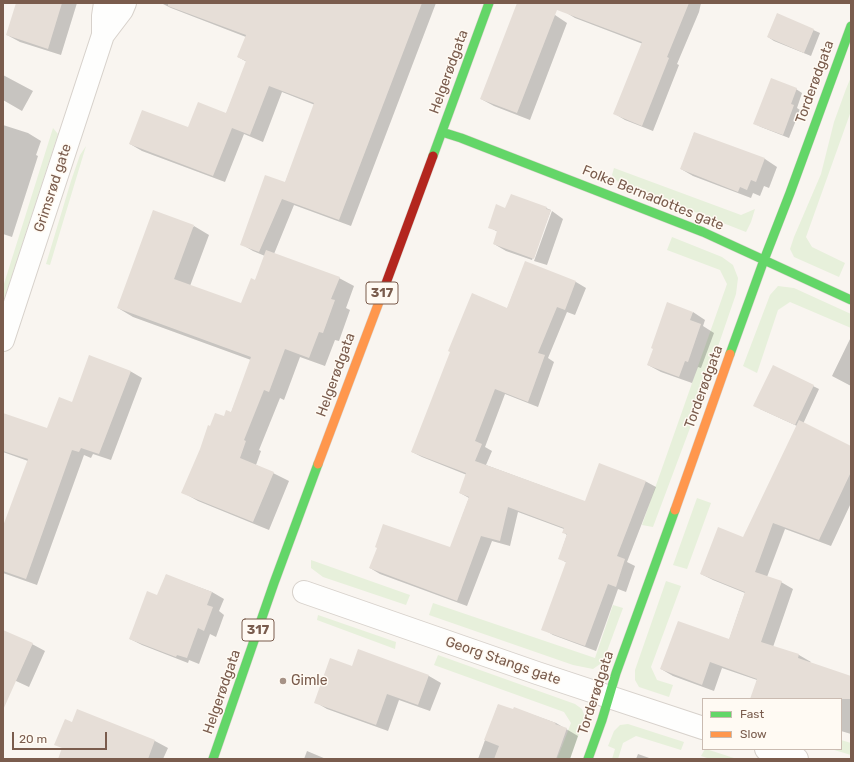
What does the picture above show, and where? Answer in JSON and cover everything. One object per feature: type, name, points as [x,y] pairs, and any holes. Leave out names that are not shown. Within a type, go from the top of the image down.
[{"type":"street","name":"Grimsrød gate","points":[[3,340],[103,35],[105,3]]},
{"type":"street","name":"Grimsrød gate","points":[[103,35],[122,10],[125,3]]},
{"type":"street","name":"Helgerødgata","points":[[214,759],[274,583],[489,3]]},
{"type":"street","name":"Torderødgata","points":[[588,759],[602,720],[616,673],[764,260],[851,26]]},
{"type":"street","name":"Folke Bernadottes gate","points":[[442,132],[703,232],[851,300]]},
{"type":"street","name":"Georg Stangs gate","points":[[304,592],[537,673],[702,728]]},
{"type":"street","points":[[769,750],[796,759]]},
{"type":"green space","points":[[851,77],[851,111],[806,237],[812,247],[845,263],[839,277],[794,257],[790,249],[821,174],[834,122]]},
{"type":"green space","points":[[53,128],[58,134],[3,303],[3,287]]},
{"type":"green space","points":[[86,146],[50,265],[46,264],[71,181],[80,155]]},
{"type":"green space","points":[[614,168],[741,215],[755,209],[751,222],[746,232],[618,182],[612,175]]},
{"type":"green space","points":[[672,237],[722,257],[733,265],[738,278],[736,294],[690,428],[653,527],[642,525],[727,284],[720,270],[667,250]]},
{"type":"green space","points":[[778,286],[794,288],[851,314],[851,328],[790,302],[778,310],[757,373],[743,366],[770,295]]},
{"type":"green space","points":[[697,498],[711,503],[687,569],[673,565]]},
{"type":"green space","points":[[311,560],[410,595],[406,605],[323,577],[311,568]]},
{"type":"green space","points":[[666,581],[681,586],[651,667],[657,680],[673,685],[669,697],[639,687],[635,680],[635,670]]},
{"type":"green space","points":[[433,603],[595,658],[613,605],[623,608],[603,662],[593,669],[573,665],[429,615]]},
{"type":"green space","points":[[318,615],[396,642],[395,649],[317,620]]},
{"type":"green space","points":[[438,655],[575,704],[582,709],[585,717],[570,759],[557,759],[571,723],[564,712],[434,665]]},
{"type":"green space","points":[[628,724],[684,742],[681,750],[636,736],[623,743],[618,759],[612,759],[615,749],[608,746],[614,731],[620,725]]},
{"type":"green space","points":[[842,740],[851,743],[851,755],[834,750],[842,750]]},
{"type":"green space","points":[[704,750],[708,750],[737,759],[710,759],[701,756]]},
{"type":"building","points":[[16,3],[62,3],[48,49],[6,35]]},
{"type":"building","points":[[168,3],[422,3],[339,220],[282,199],[259,252],[240,245],[265,175],[285,182],[314,103],[269,86],[250,135],[232,128],[213,176],[129,144],[142,110],[188,127],[198,102],[226,113],[246,61],[237,57],[246,35],[168,6]]},
{"type":"building","points":[[517,3],[689,3],[667,57],[669,58],[642,126],[613,114],[642,42],[557,10],[517,113],[480,99]]},
{"type":"building","points":[[777,13],[814,29],[804,53],[767,37]]},
{"type":"building","points":[[771,78],[797,88],[791,104],[794,105],[783,135],[753,124]]},
{"type":"building","points":[[694,132],[765,158],[756,182],[751,180],[747,190],[740,187],[738,192],[680,169]]},
{"type":"building","points":[[511,194],[547,207],[546,209],[551,210],[534,259],[493,244],[497,231],[488,228],[496,204],[505,208]]},
{"type":"building","points":[[153,210],[194,225],[174,279],[241,303],[251,278],[255,280],[266,250],[340,277],[331,299],[335,300],[323,333],[319,332],[309,358],[285,349],[269,392],[264,390],[244,440],[246,441],[240,458],[274,472],[253,522],[181,493],[200,449],[208,425],[210,426],[215,413],[224,416],[226,410],[231,412],[251,357],[117,308]]},
{"type":"building","points":[[525,261],[576,281],[565,310],[557,307],[538,353],[545,355],[528,402],[495,389],[475,441],[482,444],[475,461],[585,501],[599,463],[646,481],[617,556],[625,559],[616,587],[608,584],[585,646],[541,630],[566,562],[558,559],[567,534],[562,533],[564,528],[508,507],[500,541],[481,536],[457,601],[369,568],[377,548],[375,547],[383,524],[450,547],[469,497],[459,493],[466,473],[411,452],[450,352],[448,351],[472,293],[507,308]]},
{"type":"building","points":[[667,302],[693,312],[690,320],[701,324],[688,362],[685,361],[679,377],[647,365],[653,349],[651,348]]},
{"type":"building","points":[[89,355],[131,371],[99,454],[81,448],[79,452],[72,450],[26,579],[3,571],[3,526],[28,459],[3,451],[3,413],[47,428],[59,397],[72,402]]},
{"type":"building","points":[[773,365],[814,385],[795,425],[753,406]]},
{"type":"building","points":[[799,420],[851,446],[851,472],[819,540],[773,523],[755,572],[782,581],[761,642],[799,654],[798,658],[851,676],[851,699],[750,698],[757,679],[710,662],[702,685],[660,669],[678,621],[729,639],[745,592],[700,574],[718,527],[743,537]]},
{"type":"building","points":[[166,574],[212,592],[207,605],[213,607],[204,631],[198,628],[187,658],[177,655],[176,657],[129,639],[147,591],[157,595]]},
{"type":"building","points":[[3,630],[33,643],[3,710]]},
{"type":"building","points":[[358,649],[429,675],[418,705],[387,694],[376,725],[314,703],[330,658],[352,666]]},
{"type":"building","points":[[498,704],[513,709],[514,707],[567,728],[556,759],[494,759],[499,746],[484,740]]},
{"type":"building","points":[[77,709],[155,740],[148,759],[58,759],[62,748],[54,745],[65,719],[72,722]]},
{"type":"traffic: fast","points":[[433,156],[489,3]]},
{"type":"traffic: fast","points":[[730,354],[851,26]]},
{"type":"traffic: fast","points":[[442,132],[703,232],[851,300]]},
{"type":"traffic: fast","points":[[213,759],[274,583],[318,464]]},
{"type":"traffic: fast","points":[[588,759],[602,720],[616,673],[675,510]]},
{"type":"traffic: slow","points":[[318,464],[382,294]]},
{"type":"traffic: slow","points":[[675,510],[730,354]]},
{"type":"traffic: jam","points":[[382,294],[433,156]]},
{"type":"place","name":"Gimle","points":[[283,681]]}]
